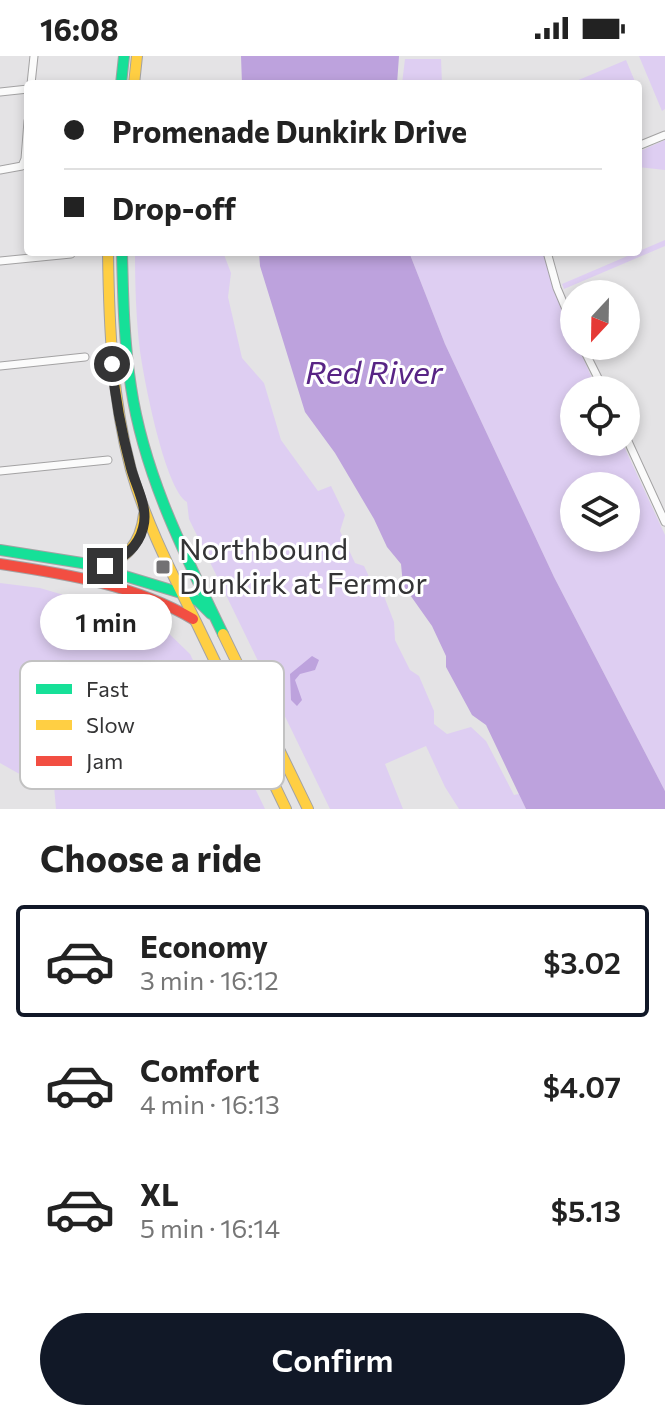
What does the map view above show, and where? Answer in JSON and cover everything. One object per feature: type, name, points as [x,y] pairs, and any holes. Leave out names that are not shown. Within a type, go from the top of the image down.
[{"type":"main road","points":[[121,80],[124,56]]},
{"type":"main road","points":[[134,80],[137,56]]},
{"type":"main road","points":[[108,256],[109,336],[117,403],[131,470],[181,593],[214,661]]},
{"type":"main road","points":[[122,256],[124,337],[131,390],[149,464],[177,538],[237,661]]},
{"type":"main road","points":[[109,336],[124,337]]},
{"type":"main road","points":[[4,550],[105,566],[124,558],[137,543],[142,531],[144,508]]},
{"type":"main road","points":[[0,564],[8,562],[10,556],[4,550]]},
{"type":"main road","points":[[82,563],[181,593],[198,601],[218,621]]},
{"type":"main road","points":[[0,564],[48,572],[128,593],[177,608],[195,621]]},
{"type":"main road","points":[[284,759],[308,809]]},
{"type":"main road","points":[[276,789],[286,809]]},
{"type":"street","points":[[31,80],[34,56]]},
{"type":"street","points":[[0,92],[24,89]]},
{"type":"street","points":[[642,144],[665,135]]},
{"type":"street","points":[[0,170],[22,166],[24,161]]},
{"type":"street","points":[[0,261],[51,256]]},
{"type":"street","points":[[548,256],[560,295]]},
{"type":"street","points":[[0,366],[85,357]]},
{"type":"street","points":[[635,456],[665,522]]},
{"type":"street","points":[[0,471],[108,460]]},
{"type":"shaded area","points":[[639,56],[665,56],[665,109],[662,111]]},
{"type":"shaded area","points":[[405,59],[441,59],[442,80],[402,80]]},
{"type":"shaded area","points":[[626,60],[634,80],[578,80]]},
{"type":"shaded area","points":[[665,140],[665,170],[642,167],[642,150]]},
{"type":"shaded area","points":[[665,240],[665,246],[642,256],[642,250]]},
{"type":"shaded area","points":[[135,256],[225,256],[231,273],[228,297],[242,358],[264,383],[281,440],[318,491],[331,486],[345,515],[340,531],[355,563],[364,566],[372,583],[382,591],[394,622],[395,640],[410,670],[419,676],[434,711],[434,724],[447,734],[471,727],[486,741],[514,795],[519,794],[526,809],[459,809],[426,746],[385,764],[403,809],[330,809],[284,714],[284,661],[258,661],[189,519],[187,502],[171,477],[151,408],[140,351]]},
{"type":"shaded area","points":[[411,256],[545,256],[560,302],[560,360],[584,360],[591,376],[560,376],[560,456],[628,456],[636,472],[560,472],[560,552],[640,552],[640,481],[665,535],[665,791],[554,577],[445,344]]},
{"type":"shaded area","points":[[628,256],[642,256],[585,280],[571,280]]},
{"type":"shaded area","points":[[0,583],[40,588],[158,623],[190,654],[193,661],[20,661],[20,774],[0,763]]},
{"type":"shaded area","points":[[54,789],[255,789],[265,809],[56,809]]},
{"type":"water","points":[[241,56],[399,56],[397,80],[242,80]]},
{"type":"water","name":"Red River","points":[[259,256],[411,256],[445,344],[554,577],[665,791],[665,809],[526,809],[486,725],[472,715],[446,667],[446,656],[432,626],[403,585],[401,564],[387,547],[335,453],[305,412]]},
{"type":"water","points":[[312,656],[319,660],[315,670],[300,674],[295,680],[302,700],[297,706],[291,700],[290,674]]},
{"type":"traffic: fast","points":[[121,80],[124,56]]},
{"type":"traffic: fast","points":[[122,256],[124,320],[137,420],[168,514],[223,634]]},
{"type":"traffic: fast","points":[[0,550],[82,563],[181,593],[198,601],[211,614]]},
{"type":"traffic: slow","points":[[134,80],[137,56]]},
{"type":"traffic: slow","points":[[108,256],[116,389],[131,470],[152,528],[215,661]]},
{"type":"traffic: slow","points":[[96,565],[116,561],[130,550],[139,534],[144,514]]},
{"type":"traffic: slow","points":[[223,634],[236,661]]},
{"type":"traffic: slow","points":[[284,760],[308,809]]},
{"type":"traffic: slow","points":[[276,789],[286,809]]},
{"type":"traffic: jam","points":[[0,564],[124,589],[193,619]]},
{"type":"place","name":"Northbound Dunkirk at Fermor","points":[[163,567]]},
{"type":"route","points":[[105,566],[124,558],[137,543],[144,524],[144,508],[131,470],[112,364]]}]
